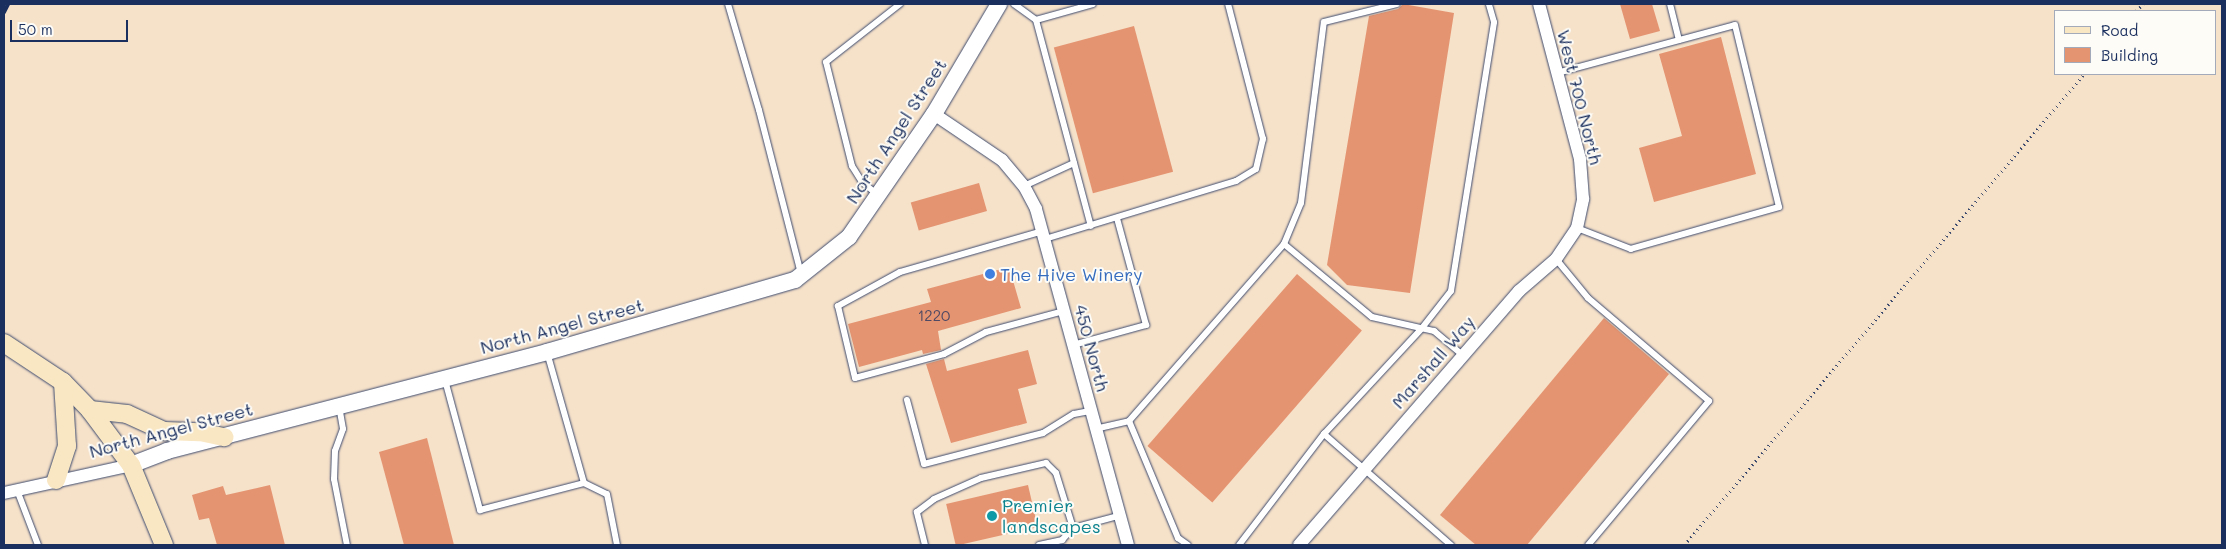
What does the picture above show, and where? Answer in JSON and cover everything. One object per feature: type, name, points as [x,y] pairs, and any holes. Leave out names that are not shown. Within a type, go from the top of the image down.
[{"type":"main road","points":[[4,343],[63,382],[90,410],[131,465],[164,545]]},
{"type":"main road","points":[[56,480],[67,446],[63,382]]},
{"type":"main road","points":[[90,410],[127,414],[164,431],[200,432],[224,437]]},
{"type":"street","name":"North Angel Street","points":[[4,493],[131,465],[167,451],[547,352],[754,294],[802,275],[849,237],[934,114],[999,4]]},
{"type":"street","name":"West 700 North","points":[[1538,4],[1580,158],[1583,199]]},
{"type":"street","name":"450 North","points":[[934,114],[1002,160],[1024,186],[1044,235],[1118,516],[1128,545]]},
{"type":"street","name":"Marshall Way","points":[[1299,545],[1364,467],[1519,291],[1556,260],[1578,228],[1583,199]]},
{"type":"lane","points":[[728,4],[759,110],[802,275]]},
{"type":"lane","points":[[878,195],[862,182],[852,166],[826,62],[900,4]]},
{"type":"lane","points":[[1014,4],[1036,20],[1091,226]]},
{"type":"lane","points":[[1036,20],[1093,4]]},
{"type":"lane","points":[[1064,311],[986,332],[944,354],[856,378],[838,306],[900,272],[1044,235],[1091,226],[1236,181],[1256,169],[1263,139],[1228,4]]},
{"type":"lane","points":[[1095,429],[1129,421],[1284,244],[1301,203],[1324,22],[1397,4]]},
{"type":"lane","points":[[1239,545],[1324,434],[1422,328],[1451,292],[1494,22],[1489,4]]},
{"type":"lane","points":[[1670,4],[1679,40]]},
{"type":"lane","points":[[1557,73],[1735,25],[1779,207],[1631,249],[1578,228]]},
{"type":"lane","points":[[1024,186],[1074,162]]},
{"type":"lane","points":[[1073,344],[1146,325],[1117,218]]},
{"type":"lane","points":[[1284,244],[1372,317],[1434,331],[1463,355]]},
{"type":"lane","points":[[1556,260],[1588,298],[1709,401],[1588,545]]},
{"type":"lane","points":[[547,352],[584,483]]},
{"type":"lane","points":[[444,379],[480,510],[584,483],[607,494],[617,545]]},
{"type":"lane","points":[[907,400],[924,464],[1043,433],[1074,414],[1090,411]]},
{"type":"lane","points":[[339,405],[343,429],[335,451],[334,479],[347,545]]},
{"type":"lane","points":[[1129,421],[1178,538],[1188,545]]},
{"type":"lane","points":[[1324,434],[1451,545]]},
{"type":"lane","points":[[925,545],[917,512],[934,499],[981,478],[1046,463],[1056,473],[1073,528]]},
{"type":"lane","points":[[17,490],[38,545]]},
{"type":"lane","points":[[1039,545],[1062,540],[1073,528],[1118,516]]},
{"type":"path","points":[[1684,545],[2083,75]]},
{"type":"building","points":[[1403,4],[1454,13],[1410,293],[1347,285],[1327,265],[1369,16],[1398,9]]},
{"type":"building","points":[[1620,4],[1652,4],[1660,31],[1630,39]]},
{"type":"building","points":[[1134,26],[1173,172],[1093,193],[1054,47]]},
{"type":"building","points":[[1721,37],[1756,174],[1654,202],[1639,148],[1682,136],[1659,54]]},
{"type":"building","points":[[979,183],[987,211],[919,230],[911,203]]},
{"type":"building","points":[[1009,267],[1021,308],[938,331],[941,350],[923,354],[922,350],[859,367],[848,324],[931,302],[927,289]]},
{"type":"building","points":[[1297,274],[1362,330],[1212,502],[1147,446]]},
{"type":"building","points":[[1604,318],[1669,374],[1527,545],[1476,545],[1440,515]]},
{"type":"building","points":[[1028,350],[1037,384],[1018,389],[1027,423],[951,443],[926,364],[944,359],[947,371]]},
{"type":"building","points":[[427,438],[454,545],[404,545],[379,452]]},
{"type":"building","points":[[270,485],[285,545],[217,545],[209,518],[199,520],[192,495],[223,486],[226,495]]},
{"type":"building","name":"Premier landscapes","points":[[1028,485],[1038,527],[956,545],[946,504]]},
{"type":"railway","points":[[4,12],[8,4]]},
{"type":"place","name":"The Hive Winery","points":[[990,274]]},
{"type":"place","name":"Premier landscapes","points":[[992,516]]}]
